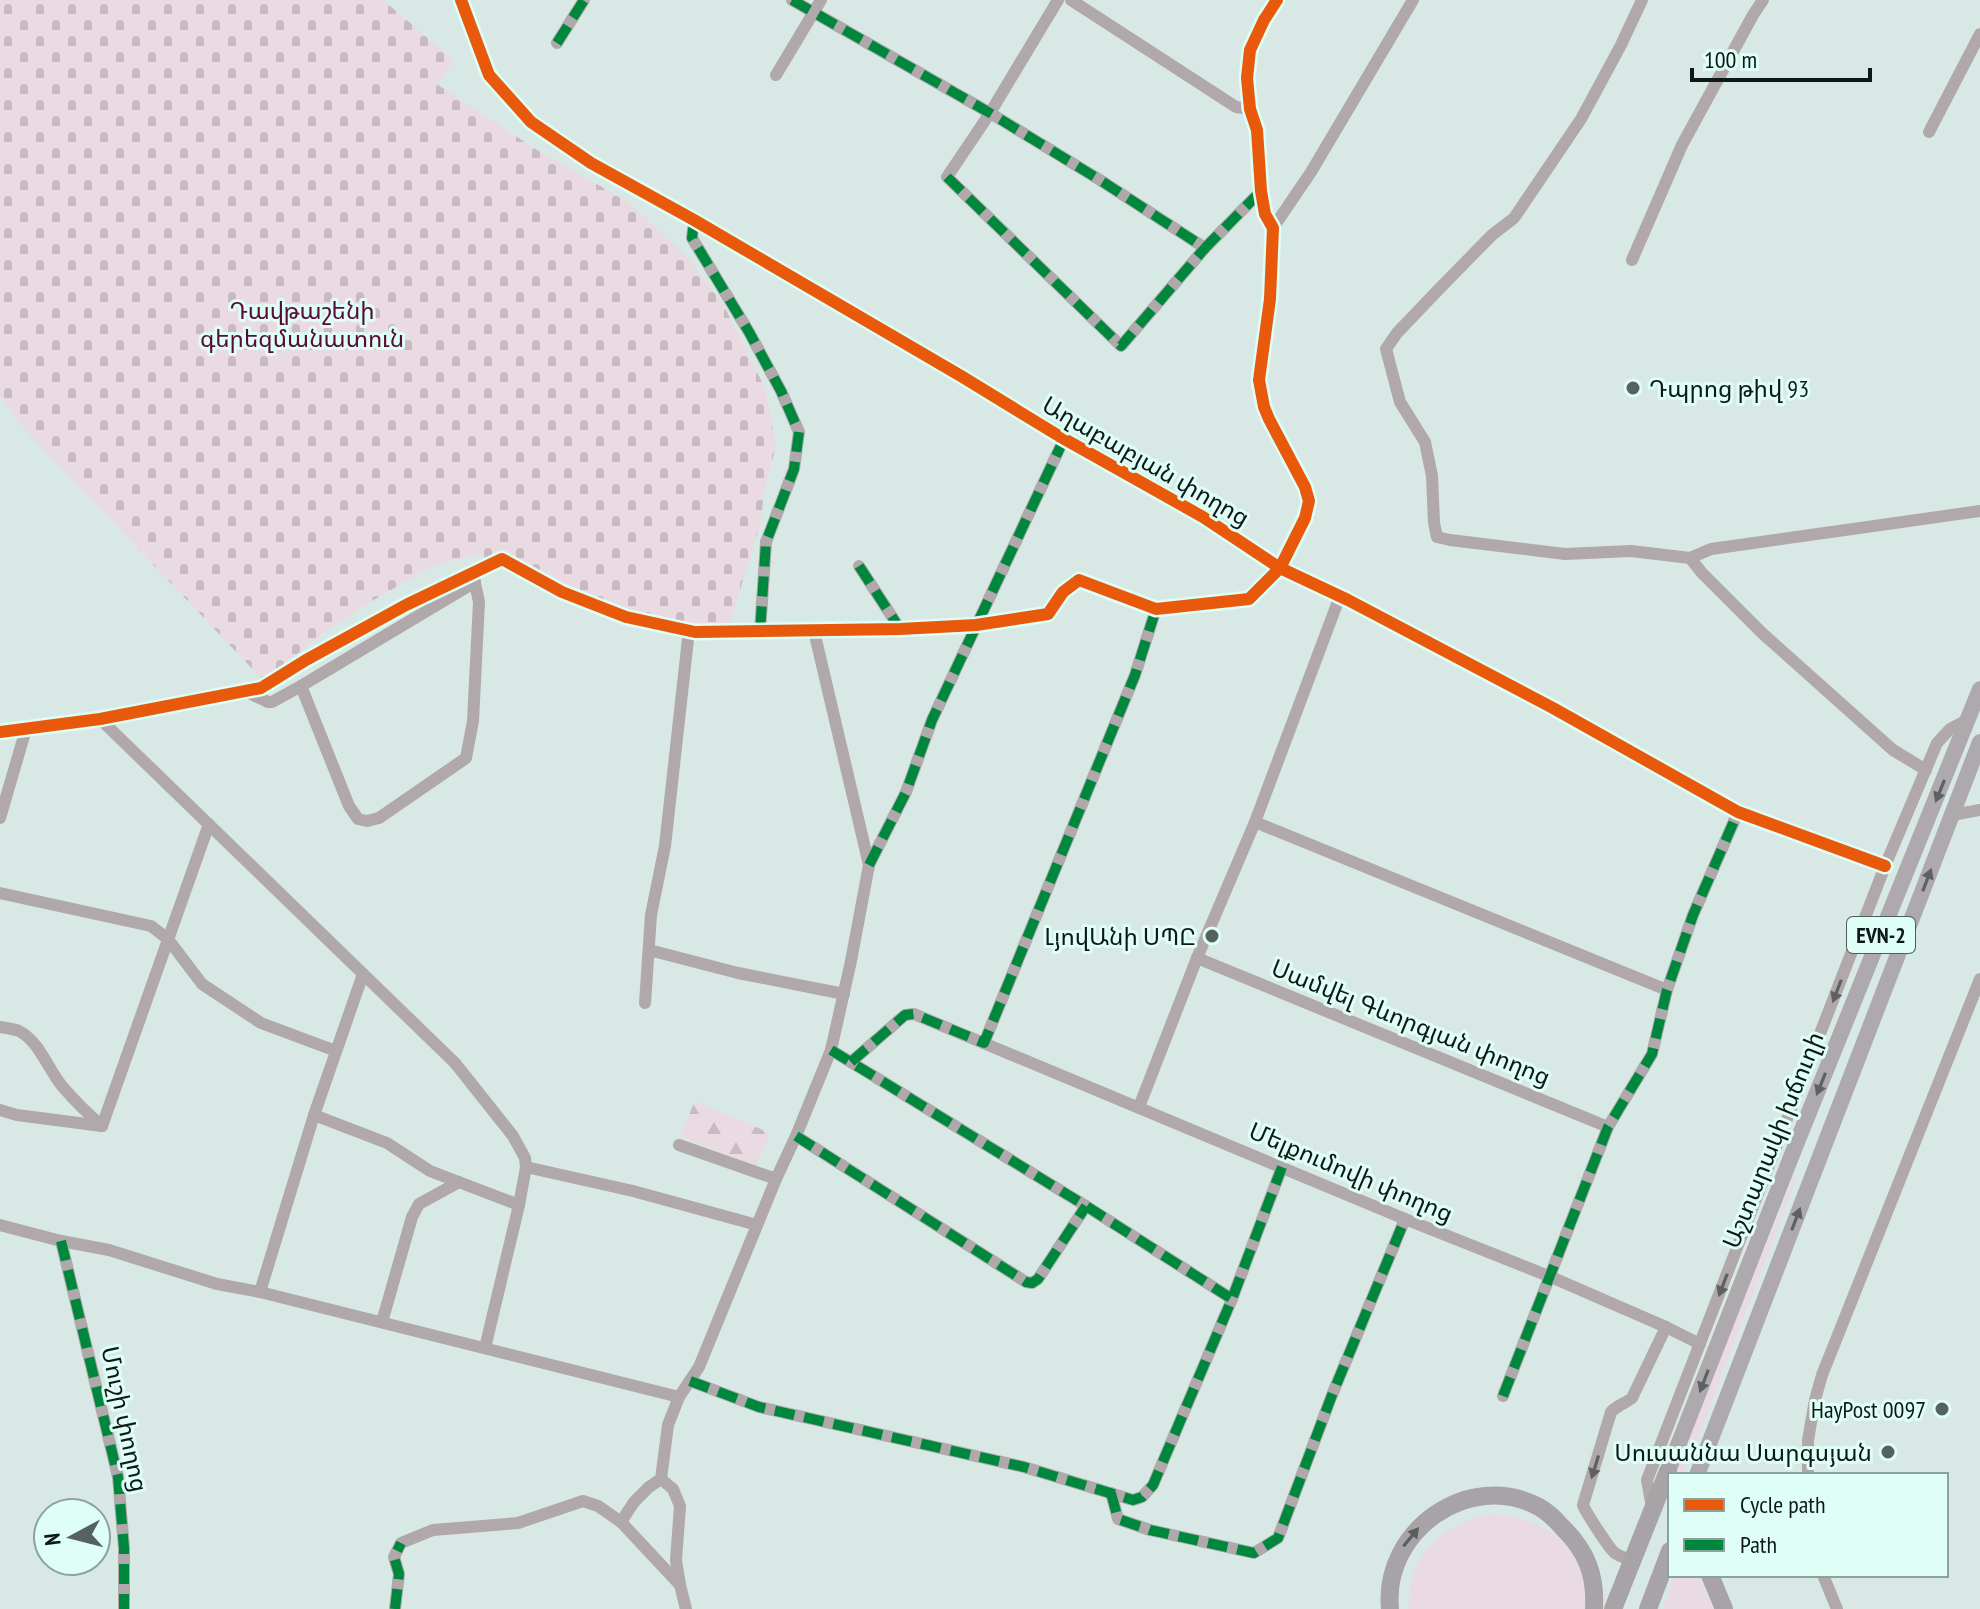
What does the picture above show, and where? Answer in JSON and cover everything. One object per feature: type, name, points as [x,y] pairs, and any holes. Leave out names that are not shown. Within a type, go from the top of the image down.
[{"type":"highway","name":"Աշտարակի խճուղի","points":[[1613,1609],[1668,1471]]},
{"type":"highway","points":[[1390,1609],[1392,1570],[1402,1547],[1418,1527],[1437,1512],[1460,1502],[1488,1496],[1511,1498],[1539,1507],[1572,1536],[1590,1567],[1595,1590],[1594,1609]]},
{"type":"highway","points":[[1648,1609],[1668,1556]]},
{"type":"highway","points":[[1711,1577],[1724,1609]]},
{"type":"main road","name":"Աշտարակի խճուղի","points":[[1668,1471],[1980,689]]},
{"type":"main road","name":"Աշտարակի խճուղի","points":[[1698,1473],[1980,742]]},
{"type":"main road","points":[[1793,1152],[1818,1162]]},
{"type":"street","name":"Աղաբաբյան փողոց","points":[[461,0],[489,75],[531,122],[591,163],[1203,517],[1280,568],[1340,596],[1553,708],[1738,812],[1885,866]]},
{"type":"street","points":[[557,43],[584,0]]},
{"type":"street","points":[[792,0],[990,113],[1205,248]]},
{"type":"street","points":[[776,75],[821,0]]},
{"type":"street","points":[[1058,0],[990,113],[947,177],[1121,346],[1205,248],[1261,191]]},
{"type":"street","points":[[1071,0],[1236,107],[1250,109]]},
{"type":"street","points":[[1273,228],[1265,214],[1261,191],[1257,130],[1250,109],[1247,78],[1250,50],[1277,0]]},
{"type":"street","points":[[244,690],[268,702],[301,686],[502,559],[562,592],[626,617],[695,632],[976,625],[1048,614],[1063,592],[1079,580],[1156,609],[1249,599],[1280,568],[1305,518],[1309,501],[1305,487],[1269,419],[1259,380],[1270,299],[1273,228],[1311,172],[1413,0]]},
{"type":"street","points":[[1642,0],[1581,119],[1514,218],[1492,235],[1440,288],[1386,349],[1400,402],[1425,442],[1432,476],[1437,537],[1565,554],[1631,551],[1690,558],[1711,549],[1980,511]]},
{"type":"street","points":[[1632,260],[1682,145],[1763,0]]},
{"type":"street","points":[[1929,132],[1980,34]]},
{"type":"street","points":[[694,220],[692,238],[749,332],[799,432],[794,469],[766,542],[760,632]]},
{"type":"street","points":[[621,1522],[634,1502],[661,1479],[668,1425],[679,1397],[699,1367],[831,1050],[869,865],[906,792],[932,720],[1064,439]]},
{"type":"street","points":[[1690,558],[1762,633],[1893,750],[1926,770]]},
{"type":"street","points":[[859,566],[900,629]]},
{"type":"street","points":[[301,686],[349,806],[358,819],[367,821],[388,813],[466,758],[473,721],[479,614],[474,578]]},
{"type":"street","points":[[0,732],[100,719],[261,688],[406,605],[474,578]]},
{"type":"street","points":[[1139,1107],[1197,958],[1255,822],[1340,596]]},
{"type":"street","points":[[984,1043],[1135,675],[1156,609]]},
{"type":"street","points":[[645,1003],[651,915],[665,846],[689,630]]},
{"type":"street","points":[[814,631],[869,865]]},
{"type":"street","points":[[100,719],[455,1063],[513,1136],[525,1158],[526,1167],[485,1348]]},
{"type":"street","points":[[1653,1510],[1647,1480],[1885,866],[1937,743],[1943,735],[1969,719]]},
{"type":"street","points":[[0,818],[26,729]]},
{"type":"street","points":[[1952,815],[1980,810]]},
{"type":"street","points":[[1503,1396],[1608,1127],[1652,1054],[1667,990],[1693,915],[1738,812]]},
{"type":"street","points":[[1255,822],[1667,990]]},
{"type":"street","points":[[102,1126],[209,824]]},
{"type":"street","points":[[0,893],[151,926],[168,939],[202,984],[261,1023],[336,1051]]},
{"type":"street","points":[[649,950],[738,973],[844,994]]},
{"type":"street","name":"Սամվել Գևորգյան փողոց","points":[[1197,958],[1608,1127]]},
{"type":"street","points":[[260,1292],[314,1115],[363,974]]},
{"type":"street","points":[[1808,1473],[1808,1440],[1822,1375],[1980,979]]},
{"type":"street","name":"Մելքումովի փողոց","points":[[851,1062],[905,1015],[914,1014],[1551,1277],[1700,1344]]},
{"type":"street","points":[[0,1027],[19,1031],[27,1038],[60,1084],[102,1126]]},
{"type":"street","points":[[831,1050],[1232,1299]]},
{"type":"street","points":[[0,1110],[102,1126]]},
{"type":"street","points":[[314,1115],[387,1143],[430,1171],[519,1205]]},
{"type":"street","points":[[796,1136],[1026,1282],[1032,1283],[1038,1279],[1086,1206]]},
{"type":"street","points":[[679,1145],[776,1179]]},
{"type":"street","points":[[526,1167],[633,1191],[757,1225]]},
{"type":"street","points":[[690,1381],[759,1407],[1024,1467],[1133,1500],[1142,1497],[1153,1485],[1232,1299],[1282,1167]]},
{"type":"street","points":[[382,1322],[412,1217],[419,1204],[459,1182]]},
{"type":"street","points":[[1111,1493],[1118,1519],[1150,1530],[1254,1553],[1278,1538],[1332,1395],[1405,1219]]},
{"type":"street","points":[[0,1225],[109,1250],[217,1284],[260,1292],[679,1397]]},
{"type":"street","name":"Մուշի փողոց","points":[[61,1241],[118,1477],[124,1548],[124,1609]]},
{"type":"street","points":[[1633,1561],[1615,1554],[1609,1548],[1583,1505],[1611,1412],[1632,1398],[1666,1327]]},
{"type":"street","points":[[661,1479],[673,1489],[680,1506],[676,1560],[686,1609]]},
{"type":"street","points":[[395,1609],[399,1574],[394,1557],[401,1543],[433,1530],[518,1523],[583,1501],[598,1506],[621,1522],[680,1585]]},
{"type":"street","points":[[1824,1577],[1837,1609]]},
{"type":"green space","name":"Դավթաշենի գերեզմանատուն","points":[[0,0],[383,0],[454,60],[438,85],[537,150],[628,202],[688,258],[724,306],[765,388],[776,446],[765,487],[760,525],[729,625],[661,625],[477,554],[432,566],[372,601],[263,680],[26,431],[0,395]]},
{"type":"green space","points":[[695,1101],[770,1133],[755,1168],[680,1136]]},
{"type":"green space","points":[[1794,1177],[1796,1180],[1685,1473],[1676,1473]]},
{"type":"green space","points":[[1492,1514],[1524,1519],[1551,1532],[1563,1542],[1580,1568],[1586,1587],[1587,1609],[1409,1609],[1414,1573],[1431,1545],[1458,1525]]},
{"type":"green space","points":[[1674,1577],[1700,1577],[1713,1609],[1663,1609]]},
{"type":"marked path","points":[[557,43],[584,0]]},
{"type":"marked path","points":[[792,0],[990,113],[1205,248],[1261,191]]},
{"type":"marked path","points":[[947,177],[1121,346],[1205,248]]},
{"type":"marked path","points":[[694,220],[692,238],[749,332],[799,432],[794,469],[766,542],[760,632]]},
{"type":"marked path","points":[[869,865],[906,792],[932,720],[1064,439]]},
{"type":"marked path","points":[[859,566],[900,629]]},
{"type":"marked path","points":[[851,1062],[905,1015],[914,1014],[984,1043],[1135,675],[1156,609]]},
{"type":"marked path","points":[[1503,1396],[1608,1127],[1652,1054],[1667,990],[1693,915],[1738,812]]},
{"type":"marked path","points":[[831,1050],[1232,1299]]},
{"type":"marked path","points":[[796,1136],[1026,1282],[1032,1283],[1038,1279],[1086,1206]]},
{"type":"marked path","points":[[690,1381],[759,1407],[1024,1467],[1133,1500],[1142,1497],[1153,1485],[1232,1299],[1282,1167]]},
{"type":"marked path","points":[[1111,1493],[1118,1519],[1150,1530],[1254,1553],[1278,1538],[1332,1395],[1405,1219]]},
{"type":"marked path","points":[[61,1241],[118,1477],[124,1548],[124,1609]]},
{"type":"marked path","points":[[395,1609],[399,1574],[394,1557],[401,1543]]},
{"type":"cycle path","points":[[461,0],[489,75],[531,122],[591,163],[1203,517],[1280,568],[1348,600],[1553,708],[1738,812],[1885,866]]},
{"type":"cycle path","points":[[0,732],[100,719],[261,688],[406,605],[502,559],[562,592],[626,617],[695,632],[976,625],[1048,614],[1063,592],[1079,580],[1156,609],[1249,599],[1280,568],[1305,518],[1309,501],[1305,487],[1264,407],[1259,380],[1270,299],[1273,228],[1265,214],[1261,191],[1257,130],[1250,109],[1247,78],[1250,50],[1277,0]]},
{"type":"place","name":"Դպրոց թիվ 93","points":[[1633,388]]},
{"type":"place","name":"ԼյովԱնի ՍՊԸ","points":[[1212,936]]},
{"type":"place","name":"HayPost 0097","points":[[1942,1409]]},
{"type":"place","name":"Սուսաննա Սարգսյան","points":[[1888,1452]]}]
